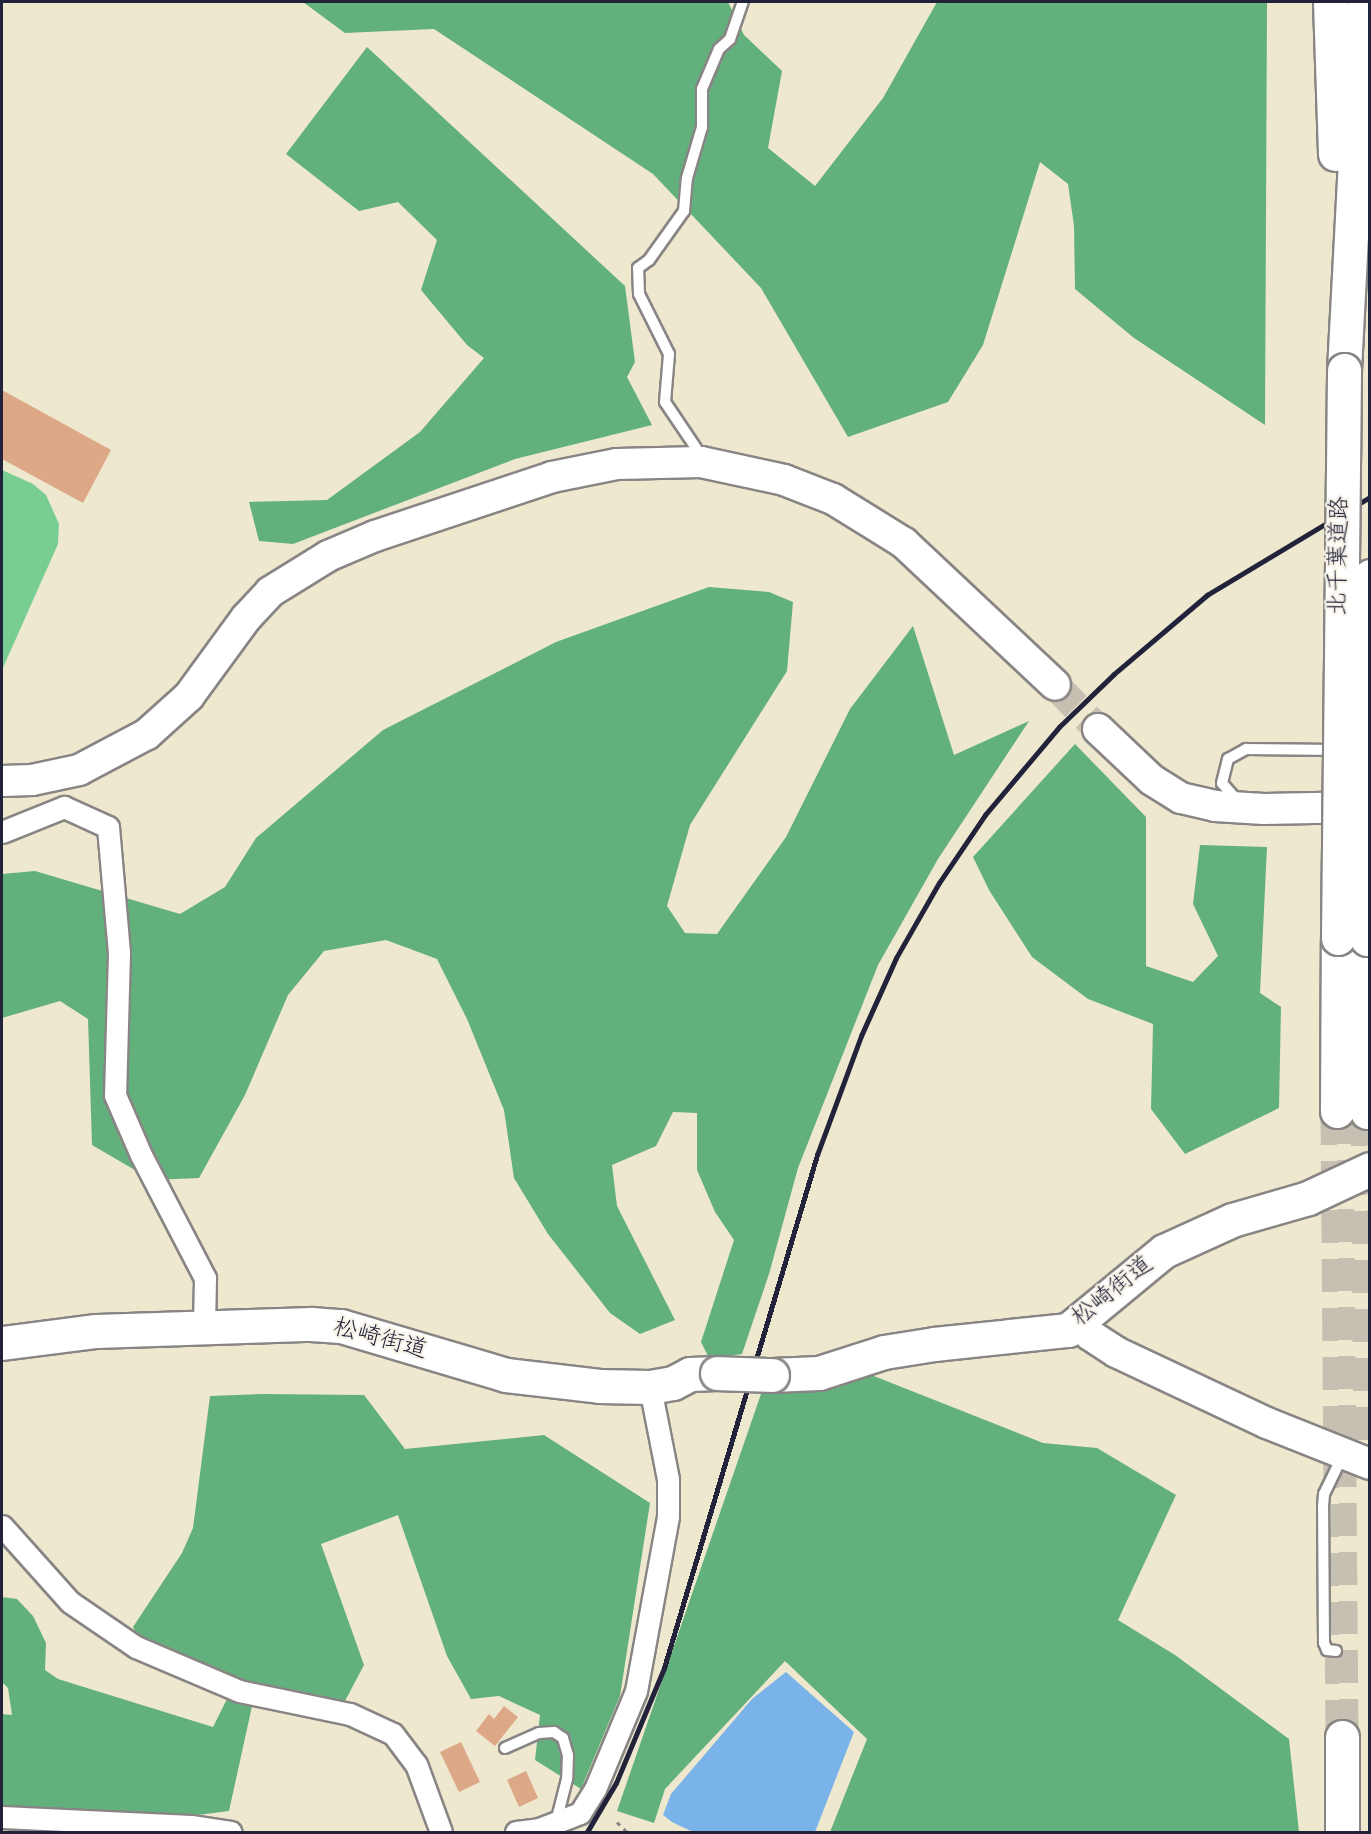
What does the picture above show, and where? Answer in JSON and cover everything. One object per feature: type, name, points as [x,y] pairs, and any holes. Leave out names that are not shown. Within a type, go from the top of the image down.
[{"type":"main road","points":[[1330,2],[1344,327]]},
{"type":"main road","name":"北千葉道路","points":[[1352,1112],[1344,327],[1363,2]]},
{"type":"main road","name":"北千葉道路","points":[[1352,939],[1370,576]]},
{"type":"main road","name":"松崎街道","points":[[2,1343],[96,1331],[341,1326],[506,1375],[599,1386],[650,1387],[673,1383],[690,1374],[819,1373],[884,1352],[934,1344],[1055,1334],[1080,1321],[1114,1288],[1164,1251],[1232,1220],[1308,1198],[1370,1169]]},
{"type":"main road","points":[[1342,1737],[1342,1833]]},
{"type":"street","points":[[2,781],[32,780],[79,770],[147,734],[189,696],[246,618],[270,592],[328,555],[375,536],[552,477],[617,464],[701,462],[784,480],[833,499],[904,543],[1055,685]]},
{"type":"street","points":[[1098,729],[1152,780],[1181,798],[1245,808],[1370,807]]},
{"type":"street","points":[[2,832],[64,807],[108,827],[119,953],[115,1095],[141,1155],[205,1278],[204,1327]]},
{"type":"street","points":[[1080,1321],[1090,1335],[1116,1352],[1267,1423],[1357,1458]]},
{"type":"street","points":[[516,1833],[580,1813],[595,1789],[636,1691],[668,1516],[668,1479],[650,1387]]},
{"type":"street","points":[[2,1526],[70,1602],[136,1647],[239,1691],[350,1714],[393,1734],[416,1764],[441,1833]]},
{"type":"street","points":[[2,1817],[191,1826],[231,1833]]},
{"type":"lane","points":[[696,448],[665,402],[669,354],[639,294],[638,268],[649,260],[684,211],[687,178],[702,127],[702,89],[718,49],[730,39],[743,2]]},
{"type":"lane","points":[[1245,808],[1222,783],[1228,759],[1246,748],[1370,751]]},
{"type":"lane","points":[[1336,1651],[1327,1650],[1324,1643],[1324,1494],[1357,1458]]},
{"type":"lane","points":[[505,1748],[539,1733],[554,1732],[563,1738],[568,1755],[567,1779],[556,1822]]},
{"type":"path","points":[[617,1822],[627,1833]]},
{"type":"green space","points":[[303,2],[728,2],[744,35],[782,71],[768,148],[815,186],[883,98],[937,2],[1267,2],[1265,425],[1134,338],[1075,289],[1074,226],[1068,184],[1040,162],[983,345],[948,402],[848,437],[761,288],[653,174],[434,29],[345,33]]},
{"type":"green space","points":[[367,47],[625,286],[635,362],[627,377],[652,425],[515,459],[293,544],[259,541],[249,502],[327,500],[420,432],[484,358],[467,345],[421,290],[437,240],[398,202],[359,211],[286,154]]},
{"type":"green space","points":[[2,470],[33,484],[46,495],[59,524],[58,544],[2,670]]},
{"type":"green space","points":[[709,587],[769,592],[793,602],[787,671],[690,825],[667,906],[685,933],[717,934],[786,837],[850,709],[913,626],[954,755],[1029,721],[938,859],[878,965],[798,1168],[769,1274],[742,1354],[709,1358],[701,1342],[734,1240],[715,1212],[697,1170],[697,1113],[673,1112],[656,1146],[612,1165],[617,1206],[675,1320],[640,1334],[610,1313],[548,1234],[514,1178],[504,1110],[467,1019],[437,959],[386,940],[324,951],[288,995],[245,1095],[199,1178],[152,1180],[92,1145],[88,1019],[60,1001],[2,1018],[2,874],[35,871],[180,914],[225,887],[256,838],[383,730],[556,642]]},
{"type":"green space","points":[[1075,744],[1146,817],[1146,966],[1193,982],[1218,956],[1193,904],[1200,845],[1267,847],[1260,993],[1281,1007],[1279,1108],[1185,1154],[1151,1109],[1153,1024],[1088,999],[1032,957],[989,890],[973,857]]},
{"type":"green space","points":[[851,1367],[1043,1443],[1097,1448],[1176,1495],[1118,1620],[1175,1655],[1289,1739],[1299,1832],[830,1832],[867,1739],[785,1661],[665,1789],[654,1823],[617,1811],[761,1394]]},
{"type":"green space","points":[[364,1395],[405,1449],[544,1435],[650,1503],[620,1696],[581,1789],[535,1760],[540,1715],[499,1696],[471,1699],[447,1656],[398,1515],[321,1544],[364,1665],[345,1701],[330,1702],[256,1688],[229,1811],[182,1817],[2,1806],[2,1714],[12,1715],[8,1688],[2,1682],[2,1597],[17,1599],[33,1616],[46,1643],[45,1670],[58,1679],[213,1727],[236,1681],[139,1638],[133,1627],[182,1553],[193,1528],[210,1396]]},
{"type":"water","points":[[786,1672],[854,1732],[815,1832],[693,1832],[663,1815],[671,1794],[752,1699]]},
{"type":"building","points":[[2,390],[111,450],[83,503],[2,459]]},
{"type":"building","points":[[504,1706],[518,1717],[495,1746],[476,1731],[489,1714],[494,1719]]},
{"type":"building","points":[[461,1742],[480,1782],[459,1792],[440,1752]]},
{"type":"building","points":[[526,1771],[538,1798],[519,1807],[507,1780]]},
{"type":"tunnel","points":[[1055,685],[1098,729]]},
{"type":"tunnel","points":[[1337,1111],[1342,1737]]},
{"type":"tunnel","points":[[1367,1112],[1370,1446]]},
{"type":"railway","points":[[587,1832],[616,1783],[664,1668],[817,1155],[861,1036],[896,958],[939,883],[985,815],[1059,727],[1114,674],[1207,595],[1370,497]]}]
